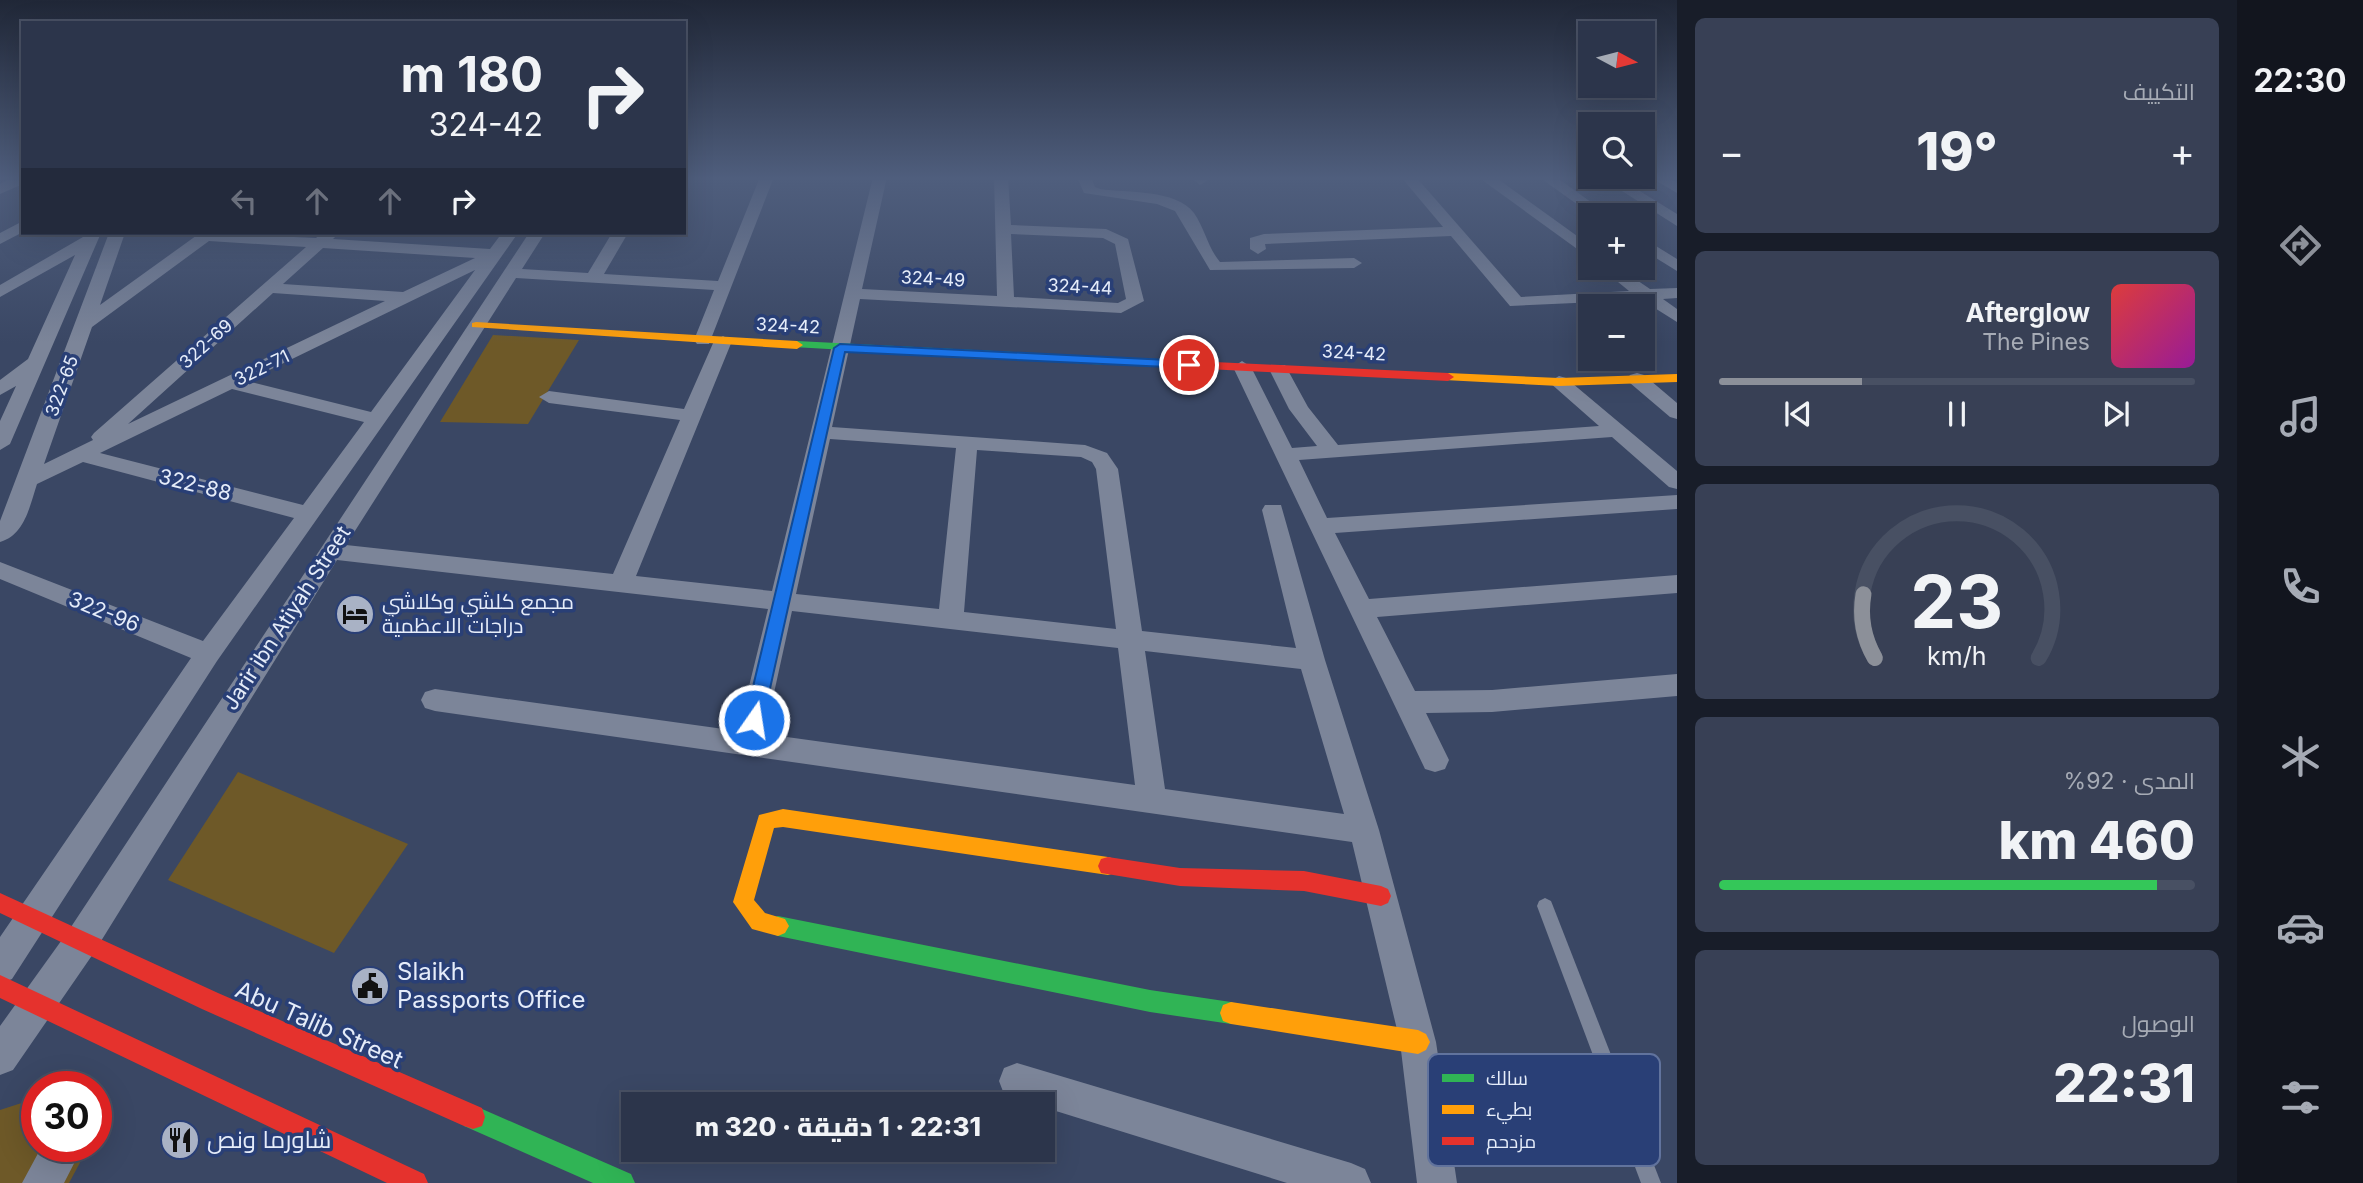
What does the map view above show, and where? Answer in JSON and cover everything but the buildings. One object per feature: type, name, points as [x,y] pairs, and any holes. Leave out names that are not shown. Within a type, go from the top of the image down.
[{"type":"street","points":[[621,583],[691,416],[713,340],[724,286],[745,232]]},
{"type":"street","points":[[748,743],[867,232]]},
{"type":"street","points":[[1002,232],[1006,302]]},
{"type":"street","name":"324-44","points":[[1006,302],[1121,308],[1131,306],[1135,301],[1122,242],[1106,234],[1069,232]]},
{"type":"street","points":[[1197,232],[1216,267],[1354,263]]},
{"type":"street","points":[[1258,249],[1256,241],[1264,239],[1408,232]]},
{"type":"street","points":[[1457,232],[1517,302],[1578,299]]},
{"type":"street","points":[[1561,232],[1578,245]]},
{"type":"street","name":"322-65","points":[[0,534],[13,521],[116,235]]},
{"type":"street","points":[[86,323],[207,235]]},
{"type":"street","points":[[237,235],[325,238],[593,278],[724,286]]},
{"type":"street","name":"Jarir ibn Atiyah Street","points":[[0,1057],[81,942],[476,325],[504,264],[510,235]]},
{"type":"street","name":"Jarir ibn Atiyah Street","points":[[0,967],[208,654],[376,419],[504,264],[535,235]]},
{"type":"street","points":[[593,278],[619,235]]},
{"type":"street","points":[[0,292],[92,236]]},
{"type":"street","name":"322-65","points":[[0,444],[92,236]]},
{"type":"street","name":"322-69","points":[[82,455],[325,238]]},
{"type":"street","points":[[1655,251],[1677,266]]},
{"type":"street","name":"322-71","points":[[28,480],[406,298],[504,264]]},
{"type":"street","points":[[1625,280],[1645,294]]},
{"type":"street","points":[[269,288],[406,298]]},
{"type":"street","points":[[1655,294],[1677,293]]},
{"type":"street","name":"324-49","points":[[853,294],[1006,302]]},
{"type":"street","points":[[62,303],[94,298]]},
{"type":"street","points":[[1655,301],[1677,317]]},
{"type":"street","name":"324-42","points":[[476,325],[840,348],[1559,382],[1677,378]]},
{"type":"street","points":[[1242,367],[1435,760]]},
{"type":"street","points":[[1278,369],[1298,409],[1332,451]]},
{"type":"street","points":[[0,389],[33,370],[68,370]]},
{"type":"street","points":[[1637,379],[1677,413]]},
{"type":"street","points":[[1559,382],[1677,482]]},
{"type":"street","points":[[231,383],[376,419]]},
{"type":"street","points":[[549,397],[691,416]]},
{"type":"street","points":[[1284,455],[1614,431]]},
{"type":"street","points":[[821,432],[1085,451],[1100,458],[1107,469],[1152,800]]},
{"type":"street","points":[[951,620],[967,442]]},
{"type":"street","name":"322-88","points":[[82,455],[308,514]]},
{"type":"street","points":[[1320,526],[1677,502]]},
{"type":"street","points":[[1273,510],[1312,660],[1364,830],[1418,1042],[1428,1116]]},
{"type":"street","points":[[330,551],[1312,660]]},
{"type":"street","name":"322-96","points":[[0,570],[208,654]]},
{"type":"street","points":[[1363,609],[1677,584]]},
{"type":"street","points":[[1408,702],[1492,701],[1677,685]]},
{"type":"street","points":[[435,700],[1364,830]]},
{"type":"street","points":[[1381,897],[1304,881],[1180,877],[782,818],[766,821],[743,902],[759,922],[1150,1001],[1418,1042]]},
{"type":"street","name":"Abu Talib Street","points":[[0,903],[81,942],[622,1183]]},
{"type":"street","points":[[0,986],[415,1183]]},
{"type":"street","points":[[1017,1081],[1351,1183]]},
{"type":"street","points":[[42,1183],[54,1162]]},
{"type":"lane","points":[[1545,906],[1602,1054]]},
{"type":"lane","points":[[1644,1166],[1651,1183]]},
{"type":"shaded area","points":[[493,335],[579,340],[528,424],[440,422]]},
{"type":"shaded area","points":[[238,772],[408,844],[334,953],[168,880]]},
{"type":"shaded area","points":[[21,1103],[21,1162],[80,1162],[69,1183],[0,1183],[0,1110]]},
{"type":"traffic: fast","points":[[797,345],[1109,361]]},
{"type":"traffic: fast","points":[[778,926],[1150,1001],[1231,1013]]},
{"type":"traffic: fast","points":[[473,1117],[622,1183]]},
{"type":"traffic: slow","points":[[476,325],[797,345]]},
{"type":"traffic: slow","points":[[1448,377],[1559,382],[1677,378]]},
{"type":"traffic: slow","points":[[778,926],[759,922],[743,902],[766,821],[783,818],[1108,866]]},
{"type":"traffic: slow","points":[[1231,1013],[1418,1042]]},
{"type":"traffic: jam","points":[[1109,361],[1448,377]]},
{"type":"traffic: jam","points":[[1108,866],[1180,877],[1304,881],[1381,896]]},
{"type":"traffic: jam","points":[[0,903],[210,1001],[473,1117]]},
{"type":"traffic: jam","points":[[0,986],[415,1183]]},
{"type":"place","name":"مجمع كلشي وكلاشي دراجات الاعظمية","points":[[355,614]]},
{"type":"place","name":"Slaikh Passports Office","points":[[370,986]]},
{"type":"place","name":"شاورما ونص","points":[[180,1140]]},
{"type":"route","points":[[754,720],[840,348],[1189,365]]}]
